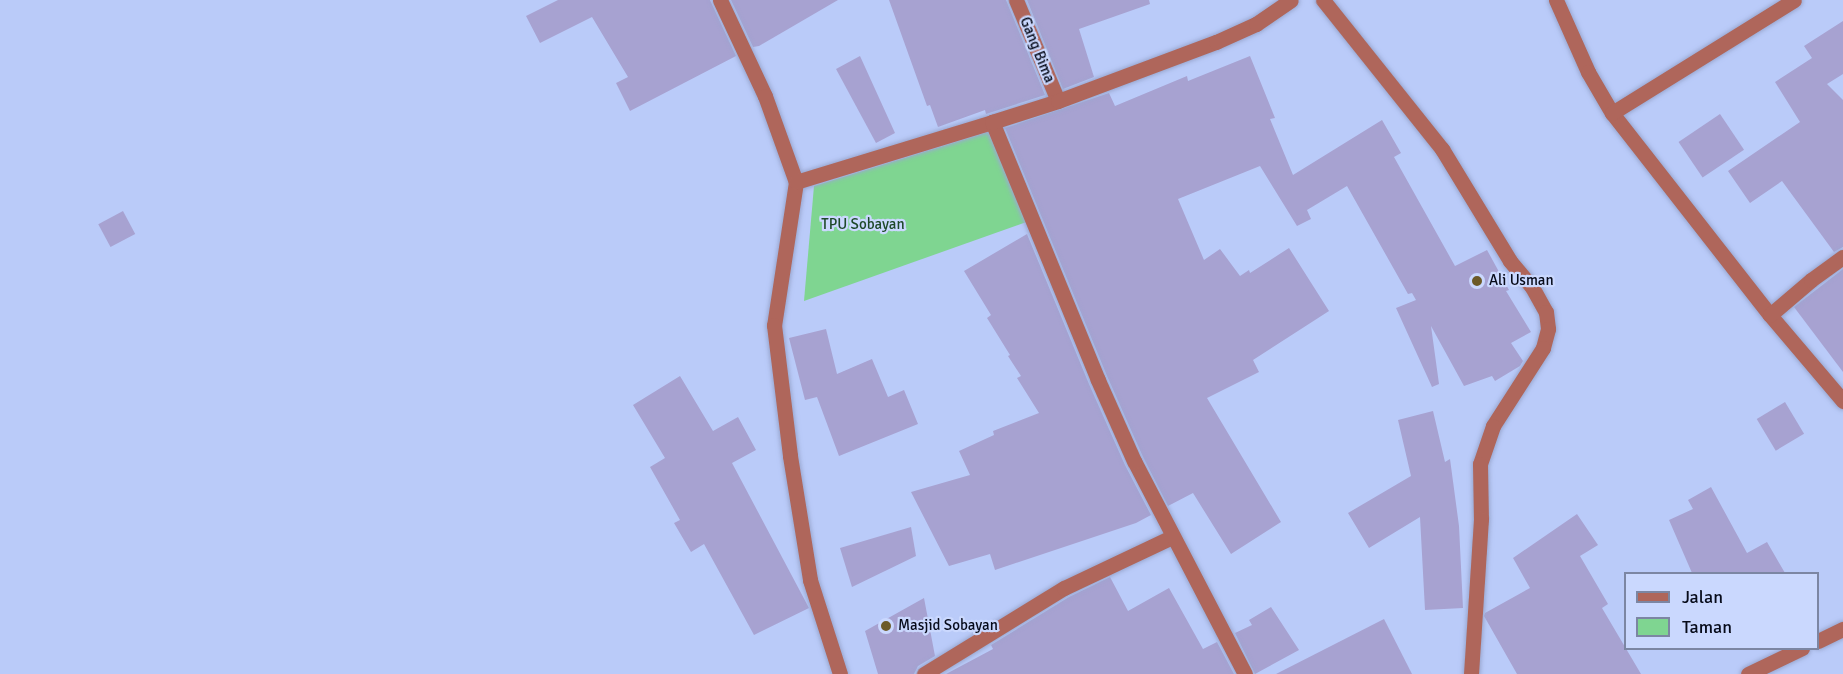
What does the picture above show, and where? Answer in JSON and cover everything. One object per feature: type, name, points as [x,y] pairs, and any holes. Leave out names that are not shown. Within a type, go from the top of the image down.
[{"type":"street","points":[[720,0],[765,96],[796,182],[774,325],[788,444],[810,580],[840,674]]},
{"type":"street","name":"Gang Bima","points":[[1016,0],[1058,101]]},
{"type":"street","points":[[796,182],[1058,101],[1226,38],[1257,24],[1291,0]]},
{"type":"street","points":[[1323,0],[1442,149],[1510,261],[1532,287],[1546,312],[1548,329],[1543,348],[1493,426],[1479,464],[1481,519],[1471,674]]},
{"type":"street","points":[[1556,0],[1588,72],[1612,112],[1770,315],[1843,401]]},
{"type":"street","points":[[1612,112],[1794,0]]},
{"type":"street","points":[[992,122],[1098,380],[1172,537],[1245,674]]},
{"type":"street","points":[[1770,315],[1811,280],[1843,257]]},
{"type":"street","points":[[924,674],[1064,588],[1172,537]]},
{"type":"street","points":[[1819,641],[1843,629]]},
{"type":"street","points":[[1748,674],[1798,650]]},
{"type":"green space","name":"TPU Sobayan","points":[[988,132],[1032,220],[804,301],[814,186]]},
{"type":"building","points":[[558,0],[710,0],[736,56],[630,111],[616,83],[628,77],[592,17],[540,43],[526,16]]},
{"type":"building","points":[[731,0],[838,0],[759,46],[753,47]]},
{"type":"building","points":[[889,0],[1006,0],[1045,95],[986,114],[985,110],[938,127],[930,105],[927,106]]},
{"type":"building","points":[[1027,0],[1149,0],[1150,4],[1079,29],[1094,77],[1063,89]]},
{"type":"building","points":[[1843,21],[1843,74],[1827,84],[1843,100],[1843,247],[1834,252],[1782,181],[1750,203],[1728,171],[1800,122],[1775,82],[1812,58],[1804,46]]},
{"type":"building","points":[[860,56],[895,133],[876,143],[836,69]]},
{"type":"building","points":[[1250,56],[1275,118],[1270,119],[1293,175],[1382,120],[1401,153],[1394,157],[1455,266],[1487,250],[1509,290],[1506,291],[1531,332],[1511,343],[1523,361],[1520,366],[1495,381],[1492,376],[1464,386],[1431,326],[1439,384],[1432,387],[1396,308],[1416,300],[1412,293],[1408,294],[1347,186],[1307,210],[1311,219],[1297,226],[1260,166],[1178,199],[1204,260],[1220,249],[1240,276],[1249,270],[1250,273],[1289,248],[1329,311],[1253,360],[1259,372],[1207,398],[1281,522],[1231,554],[1193,493],[1168,506],[1143,457],[1107,376],[1005,128],[1109,93],[1115,106],[1187,76],[1188,81]]},
{"type":"building","points":[[1720,114],[1744,150],[1703,178],[1679,142]]},
{"type":"building","points":[[123,211],[135,234],[110,247],[98,224]]},
{"type":"building","points":[[1027,234],[1089,384],[1125,465],[1151,515],[1136,523],[995,570],[990,554],[949,566],[911,492],[970,475],[959,451],[994,435],[993,431],[1039,413],[1017,378],[1021,376],[987,318],[991,315],[964,271]]},
{"type":"building","points":[[1843,269],[1843,372],[1794,307]]},
{"type":"building","points":[[826,329],[837,374],[872,359],[888,397],[904,390],[918,424],[839,456],[817,397],[805,400],[789,338]]},
{"type":"building","points":[[680,376],[713,431],[738,417],[756,450],[732,463],[809,608],[754,635],[704,544],[691,552],[674,523],[680,520],[650,467],[665,458],[633,405]]},
{"type":"building","points":[[1785,402],[1804,434],[1776,451],[1757,419]]},
{"type":"building","points":[[1433,411],[1445,462],[1450,459],[1459,526],[1463,608],[1425,610],[1420,517],[1369,548],[1348,513],[1411,476],[1398,420]]},
{"type":"building","points":[[1711,487],[1747,553],[1767,542],[1784,572],[1692,572],[1669,520],[1693,509],[1688,500]]},
{"type":"building","points":[[1577,514],[1598,545],[1580,556],[1608,604],[1602,608],[1624,645],[1624,650],[1627,650],[1641,674],[1517,674],[1484,616],[1485,613],[1530,588],[1513,558]]},
{"type":"building","points":[[911,527],[916,556],[852,587],[840,548]]},
{"type":"building","points":[[1110,577],[1128,611],[1169,588],[1203,649],[1217,642],[1234,674],[946,674],[993,649],[991,645],[1069,597]]},
{"type":"building","points":[[924,598],[935,656],[918,666],[914,674],[878,674],[865,631]]},
{"type":"building","points":[[1271,607],[1299,650],[1255,674],[1235,633],[1252,625],[1249,620]]},
{"type":"building","points":[[1384,619],[1412,674],[1276,674]]},
{"type":"place","name":"Ali Usman","points":[[1477,281]]},
{"type":"place","name":"Masjid Sobayan","points":[[886,626]]}]
